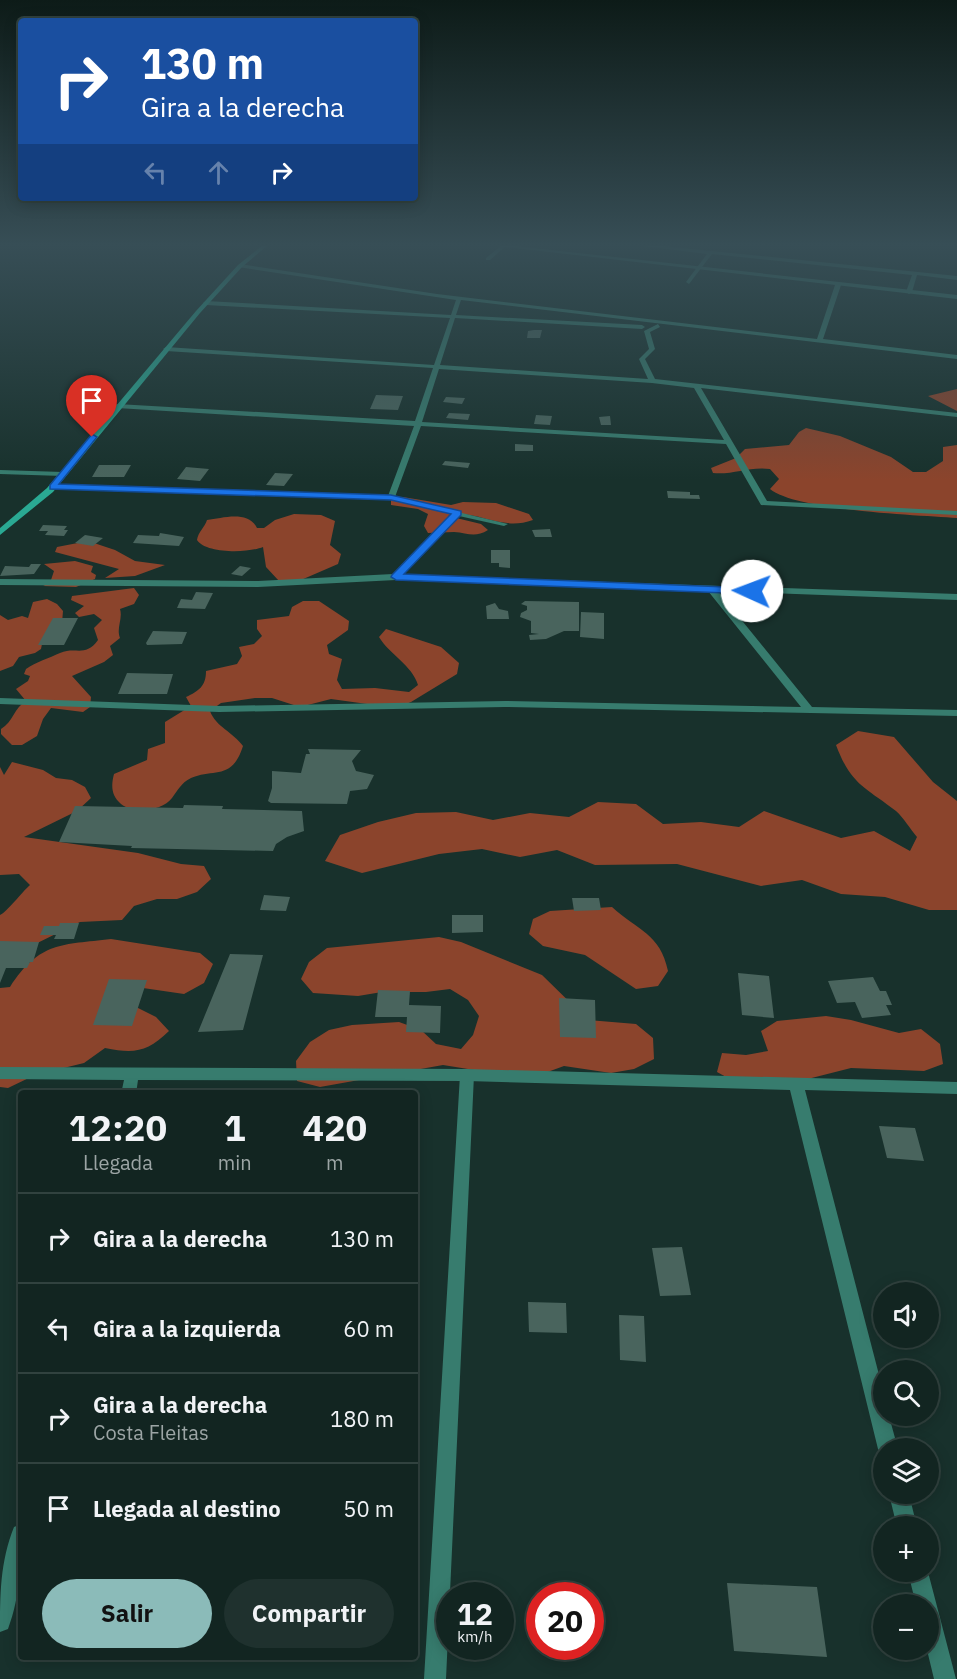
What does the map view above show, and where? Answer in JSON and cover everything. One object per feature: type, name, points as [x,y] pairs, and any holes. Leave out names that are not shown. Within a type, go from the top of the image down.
[{"type":"main road","points":[[0,532],[53,487],[117,406],[188,323]]},
{"type":"street","points":[[391,498],[451,323]]},
{"type":"street","points":[[560,323],[653,328]]},
{"type":"street","points":[[652,381],[642,359],[651,351],[647,331],[670,323]]},
{"type":"street","points":[[674,323],[957,357]]},
{"type":"street","points":[[819,341],[825,323]]},
{"type":"street","points":[[165,349],[652,381],[957,415]]},
{"type":"street","points":[[696,385],[764,503],[957,513]]},
{"type":"street","points":[[117,406],[729,442]]},
{"type":"street","points":[[0,472],[63,474]]},
{"type":"street","points":[[53,487],[391,498],[504,524]]},
{"type":"street","points":[[396,577],[458,513]]},
{"type":"street","points":[[0,582],[258,584],[396,577],[957,597]]},
{"type":"street","points":[[712,590],[809,710]]},
{"type":"street","points":[[0,701],[219,708],[505,704],[957,713]]},
{"type":"street","points":[[0,1073],[467,1075],[957,1088]]},
{"type":"street","points":[[129,1090],[132,1075]]},
{"type":"street","points":[[435,1679],[467,1075]]},
{"type":"street","points":[[796,1083],[885,1438]]},
{"type":"street","points":[[0,1621],[18,1546]]},
{"type":"street","points":[[939,1655],[945,1679]]},
{"type":"shaded area","points":[[957,389],[957,411],[928,396]]},
{"type":"shaded area","points":[[806,428],[840,436],[891,457],[913,472],[926,472],[943,461],[943,447],[957,445],[957,518],[859,511],[805,502],[770,489],[779,479],[770,469],[713,473],[711,468],[736,458],[745,449],[789,445],[799,432]]},
{"type":"shaded area","points":[[403,497],[451,505],[463,502],[496,503],[529,514],[533,520],[510,523],[458,514],[448,516],[481,524],[488,530],[475,534],[428,533],[424,526],[428,514],[418,509],[391,505],[391,499]]},
{"type":"shaded area","points":[[294,514],[321,515],[335,521],[330,545],[341,554],[338,564],[301,580],[279,581],[266,567],[263,547],[238,551],[218,550],[202,545],[197,540],[207,520],[235,516],[248,519],[257,528],[264,528],[275,520]]},
{"type":"shaded area","points":[[88,541],[115,550],[135,561],[165,565],[135,576],[105,578],[119,569],[55,552],[57,547]]},
{"type":"shaded area","points":[[75,561],[93,566],[91,572],[96,575],[95,579],[76,587],[43,586],[50,583],[54,571],[44,564]]},
{"type":"shaded area","points":[[134,588],[139,595],[134,604],[120,609],[120,638],[110,646],[113,655],[104,662],[72,676],[91,697],[90,707],[83,712],[51,708],[43,719],[37,736],[22,745],[12,745],[1,734],[1,729],[26,701],[16,689],[28,681],[30,676],[24,674],[26,669],[66,651],[89,649],[98,640],[94,628],[102,620],[94,614],[79,617],[75,613],[84,606],[71,600],[72,596]]},
{"type":"shaded area","points":[[47,599],[57,604],[63,611],[62,623],[42,644],[41,649],[19,657],[13,666],[0,671],[0,615],[8,620],[22,616],[28,618],[33,602]]},
{"type":"shaded area","points":[[303,601],[319,601],[349,621],[348,630],[327,645],[329,654],[342,659],[337,680],[342,689],[375,688],[409,692],[418,685],[411,672],[379,637],[386,629],[441,647],[459,663],[457,674],[411,702],[396,708],[331,699],[300,707],[272,698],[221,703],[210,711],[213,717],[243,746],[239,757],[233,764],[222,771],[191,778],[182,784],[172,798],[162,806],[140,810],[121,804],[113,790],[114,774],[147,760],[148,749],[165,743],[165,722],[191,706],[186,697],[201,687],[205,681],[206,671],[237,664],[242,656],[239,647],[254,644],[262,636],[257,629],[257,620],[289,616],[292,607]]},
{"type":"shaded area","points":[[858,731],[894,737],[933,782],[957,801],[957,910],[929,910],[885,897],[841,894],[802,880],[761,886],[677,864],[595,865],[557,850],[520,857],[482,849],[439,854],[362,873],[325,861],[340,835],[378,822],[416,813],[456,812],[493,820],[530,813],[569,817],[598,802],[636,804],[663,824],[701,822],[739,827],[764,811],[841,838],[874,831],[910,851],[917,837],[896,811],[853,777],[836,745]]},
{"type":"shaded area","points":[[12,762],[43,770],[56,778],[72,780],[85,787],[91,798],[77,811],[24,837],[138,853],[181,864],[204,866],[211,879],[197,892],[177,899],[157,899],[134,906],[122,920],[80,922],[15,954],[0,973],[0,915],[30,885],[19,874],[0,875],[0,767],[4,775]]},
{"type":"shaded area","points":[[612,907],[647,934],[660,948],[668,971],[658,986],[636,989],[585,955],[543,946],[529,934],[533,919],[550,911]]},
{"type":"shaded area","points":[[439,937],[461,942],[542,975],[588,1020],[636,1024],[653,1038],[654,1059],[634,1069],[611,1073],[564,1066],[542,1074],[517,1077],[443,1065],[320,1087],[297,1081],[296,1061],[310,1042],[329,1030],[352,1025],[399,1022],[421,1030],[436,1044],[461,1049],[473,1035],[479,1016],[468,1000],[450,989],[426,992],[382,992],[358,996],[313,993],[301,979],[309,962],[327,948]]},
{"type":"shaded area","points":[[111,939],[200,953],[213,964],[204,983],[184,994],[143,988],[120,999],[156,1017],[169,1031],[154,1043],[133,1051],[105,1048],[84,1063],[35,1075],[8,1088],[0,1087],[0,988],[10,987],[32,961],[53,948]]},
{"type":"shaded area","points":[[826,1016],[899,1033],[921,1029],[940,1044],[943,1064],[924,1071],[851,1068],[788,1084],[739,1084],[717,1072],[722,1053],[746,1055],[768,1051],[761,1031],[777,1021]]},
{"type":"building","points":[[542,330],[540,338],[527,338],[528,331]]},
{"type":"building","points":[[376,395],[403,396],[398,410],[370,409]]},
{"type":"building","points":[[446,397],[465,398],[462,404],[443,402]]},
{"type":"building","points":[[449,413],[470,414],[468,420],[446,418]]},
{"type":"building","points":[[536,415],[552,416],[550,425],[534,424]]},
{"type":"building","points":[[610,416],[611,425],[601,425],[599,417]]},
{"type":"building","points":[[515,444],[533,445],[533,451],[515,451]]},
{"type":"building","points":[[445,461],[470,463],[468,468],[442,465]]},
{"type":"building","points":[[99,465],[131,465],[124,477],[92,477]]},
{"type":"building","points":[[186,467],[209,469],[200,481],[177,479]]},
{"type":"building","points":[[275,473],[293,474],[284,486],[266,485]]},
{"type":"building","points":[[667,491],[690,492],[690,495],[699,495],[700,499],[668,498]]},
{"type":"building","points":[[43,525],[67,526],[64,530],[68,530],[64,536],[45,535],[48,531],[39,531]]},
{"type":"building","points":[[550,529],[552,537],[535,537],[532,530]]},
{"type":"building","points":[[160,533],[184,537],[179,546],[133,543],[138,535],[159,536]]},
{"type":"building","points":[[85,535],[103,538],[93,546],[75,543]]},
{"type":"building","points":[[491,550],[510,550],[510,568],[499,567],[499,563],[491,563]]},
{"type":"building","points":[[31,564],[41,564],[34,574],[0,576],[5,566],[29,567]]},
{"type":"building","points":[[240,566],[251,568],[242,576],[231,574]]},
{"type":"building","points":[[196,592],[213,593],[205,609],[177,608],[181,599],[192,600]]},
{"type":"building","points":[[525,601],[579,602],[579,631],[564,631],[546,639],[530,640],[529,635],[539,634],[531,633],[531,621],[520,617],[521,613],[527,610],[527,606],[521,604]]},
{"type":"building","points":[[495,603],[499,609],[508,611],[509,619],[487,619],[486,606]]},
{"type":"building","points":[[581,612],[604,613],[604,639],[580,637]]},
{"type":"building","points":[[53,618],[78,618],[64,645],[38,645]]},
{"type":"building","points":[[153,631],[187,632],[182,644],[147,645]]},
{"type":"building","points":[[127,673],[173,674],[167,694],[118,694]]},
{"type":"building","points":[[308,749],[361,750],[352,761],[356,771],[374,775],[367,789],[350,791],[347,804],[271,803],[268,801],[272,788],[272,771],[301,773],[306,754],[310,754]]},
{"type":"building","points":[[184,805],[223,806],[222,809],[302,811],[304,831],[276,844],[273,851],[131,848],[132,846],[59,842],[75,806],[183,808]]},
{"type":"building","points":[[264,895],[290,897],[286,911],[260,910]]},
{"type":"building","points":[[572,898],[599,898],[601,910],[574,911]]},
{"type":"building","points":[[452,915],[483,915],[483,932],[452,933]]},
{"type":"building","points":[[60,923],[79,923],[74,939],[54,939],[56,935],[40,935],[44,926],[59,926]]},
{"type":"building","points":[[0,941],[39,942],[33,962],[30,962],[27,968],[6,968],[0,983]]},
{"type":"building","points":[[230,954],[263,955],[243,1030],[198,1032]]},
{"type":"building","points":[[738,973],[769,976],[774,1018],[742,1015]]},
{"type":"building","points":[[873,977],[880,991],[886,991],[892,1005],[886,1005],[891,1015],[862,1018],[855,1002],[837,1003],[828,981]]},
{"type":"building","points":[[109,979],[147,980],[132,1026],[93,1025]]},
{"type":"building","points":[[378,990],[410,991],[409,1005],[441,1006],[440,1033],[406,1032],[407,1017],[375,1017]]},
{"type":"building","points":[[559,998],[595,1000],[596,1038],[560,1037]]},
{"type":"building","points":[[879,1126],[915,1128],[924,1161],[887,1158]]},
{"type":"building","points":[[682,1247],[691,1295],[660,1296],[652,1248]]},
{"type":"building","points":[[528,1302],[566,1303],[567,1333],[529,1332]]},
{"type":"building","points":[[619,1315],[644,1316],[646,1362],[620,1360]]},
{"type":"building","points":[[727,1583],[817,1587],[827,1657],[734,1651]]},
{"type":"route","points":[[92,437],[53,487],[391,498],[458,513],[396,577],[752,591]]}]
